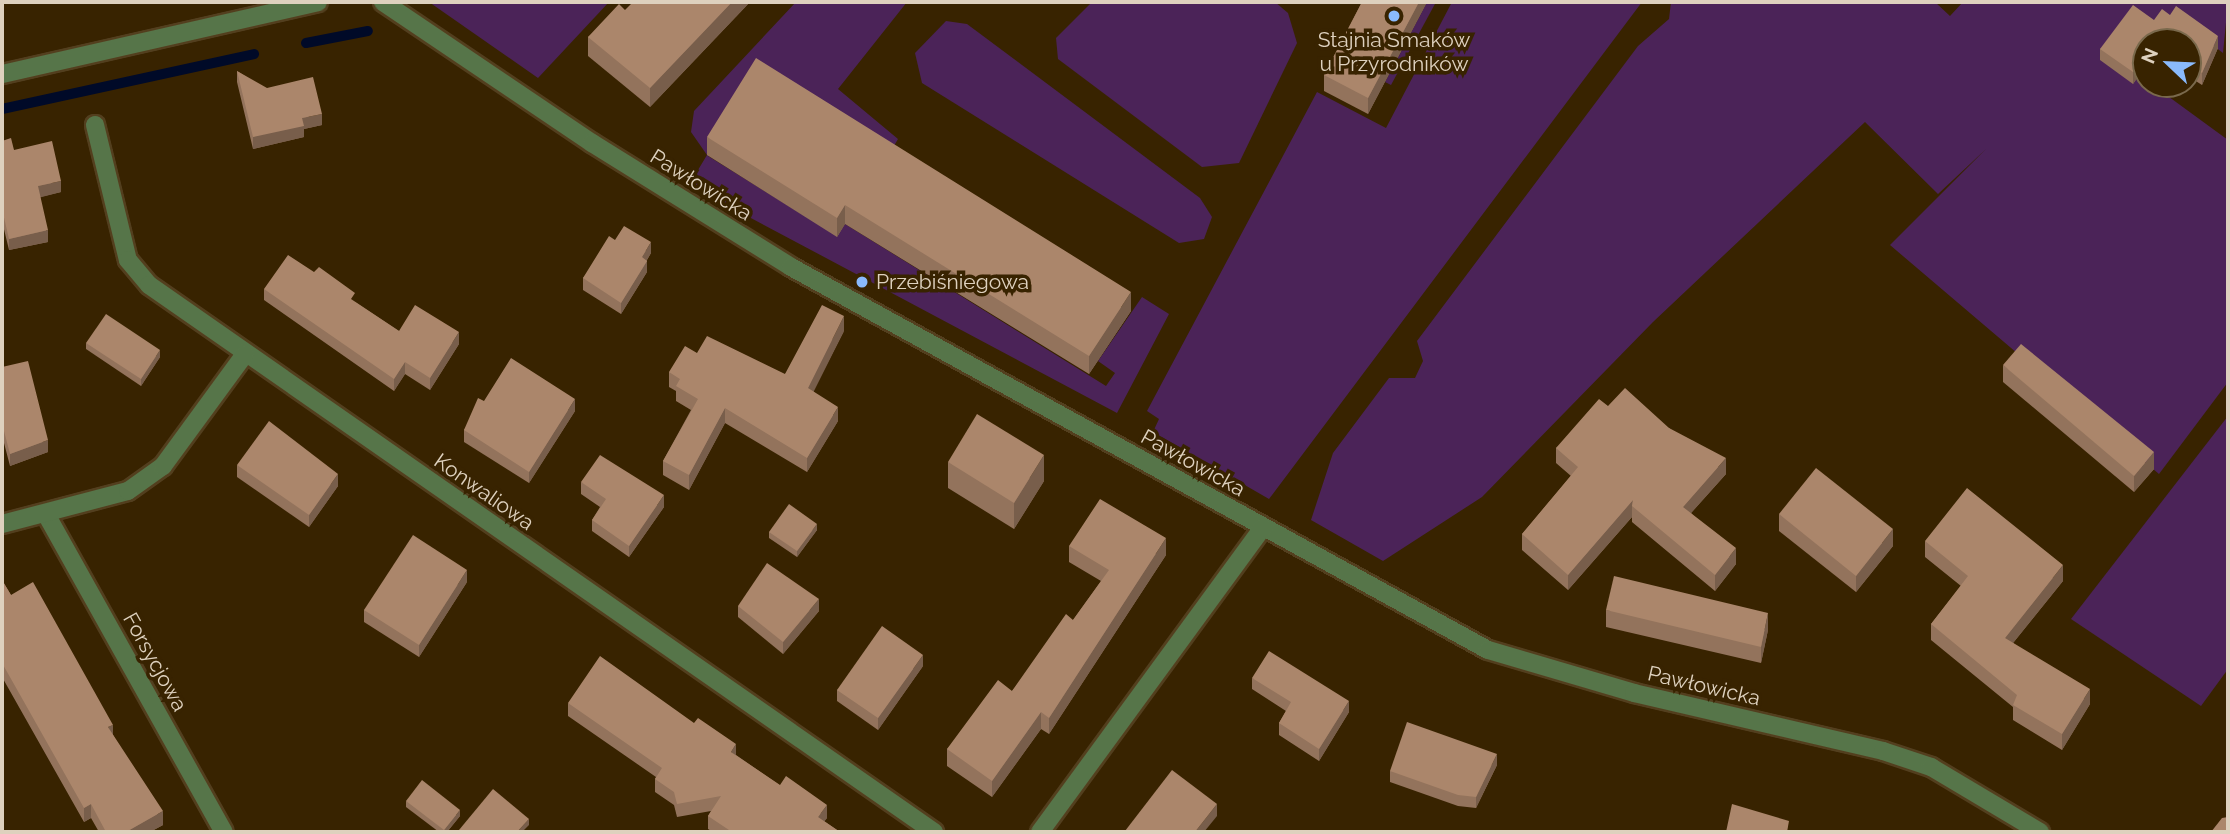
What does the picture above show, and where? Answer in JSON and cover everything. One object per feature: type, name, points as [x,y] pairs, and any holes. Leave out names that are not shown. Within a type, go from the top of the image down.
[{"type":"street","points":[[2,74],[318,2]]},
{"type":"street","name":"Pawłowicka","points":[[383,2],[781,261],[1488,650],[1634,693],[1883,751],[1931,767],[2040,832]]},
{"type":"street","name":"Konwaliowa","points":[[95,125],[128,260],[149,285],[934,832]]},
{"type":"street","points":[[2,524],[128,491],[163,466],[245,354]]},
{"type":"street","name":"Forsycjowa","points":[[47,514],[224,832]]},
{"type":"street","points":[[1040,832],[1263,527]]},
{"type":"shaded area","points":[[429,2],[609,2],[538,78]]},
{"type":"shaded area","points":[[796,2],[907,2],[838,89],[898,139],[887,158],[708,156],[837,236],[845,224],[1106,386],[1115,373],[1098,361],[1142,297],[1169,314],[1117,413],[689,185],[707,155],[691,132],[694,111]]},
{"type":"shaded area","points":[[1092,2],[1275,2],[1288,13],[1297,43],[1239,163],[1202,167],[1058,59],[1056,38]]},
{"type":"shaded area","points":[[1427,2],[1436,2],[1391,85],[1385,82]]},
{"type":"shaded area","points":[[1452,2],[1642,2],[1269,499],[1153,432],[1159,419],[1147,411],[1317,92],[1386,128]]},
{"type":"shaded area","points":[[1671,2],[1935,2],[1950,16],[1963,2],[2228,2],[2223,53],[2202,37],[2202,28],[2190,28],[2177,18],[2161,28],[2148,28],[2133,17],[2132,98],[2170,98],[2228,140],[2228,382],[2159,474],[1890,245],[1986,149],[1938,194],[1865,122],[1653,322],[1482,497],[1383,561],[1311,520],[1333,453],[1389,378],[1415,378],[1423,361],[1417,341],[1638,46],[1669,19]]},
{"type":"shaded area","points":[[946,21],[967,24],[1200,198],[1212,217],[1204,239],[1179,243],[922,83],[915,53]]},
{"type":"shaded area","points":[[2228,416],[2228,669],[2201,706],[2071,619]]},
{"type":"building","points":[[633,2],[732,2],[650,88],[588,37],[619,4],[625,10]]},
{"type":"building","points":[[1362,2],[1419,2],[1368,98],[1324,75]]},
{"type":"building","points":[[2133,5],[2154,20],[2162,9],[2170,15],[2176,6],[2218,36],[2202,73],[2202,28],[2132,28],[2132,71],[2100,49]]},
{"type":"building","points":[[756,58],[1131,292],[1089,356],[845,205],[837,218],[707,137]]},
{"type":"building","points":[[237,71],[267,88],[313,77],[322,114],[302,118],[304,126],[253,137]]},
{"type":"building","points":[[11,138],[14,150],[52,141],[61,181],[38,186],[48,230],[9,239],[2,209],[2,141]]},
{"type":"building","points":[[624,226],[651,242],[642,257],[647,261],[621,303],[583,278],[609,236],[615,240]]},
{"type":"building","points":[[288,255],[314,272],[319,267],[355,293],[351,299],[399,331],[415,305],[459,332],[430,378],[405,362],[394,379],[264,289]]},
{"type":"building","points":[[822,305],[844,316],[808,388],[838,407],[807,458],[725,408],[689,475],[663,461],[698,399],[676,386],[680,379],[669,372],[685,346],[697,353],[707,336],[785,374]]},
{"type":"building","points":[[106,314],[160,350],[141,379],[86,343]]},
{"type":"building","points":[[2021,344],[2154,452],[2134,476],[2003,365]]},
{"type":"building","points":[[511,358],[575,399],[529,472],[464,430],[478,398],[484,401]]},
{"type":"building","points":[[28,361],[48,440],[10,454],[2,431],[2,367]]},
{"type":"building","points":[[1625,388],[1669,428],[1726,458],[1683,507],[1736,548],[1715,575],[1632,506],[1633,500],[1568,575],[1522,534],[1578,467],[1556,448],[1599,399],[1608,406]]},
{"type":"building","points":[[977,414],[1044,455],[1014,503],[948,462]]},
{"type":"building","points":[[269,421],[338,474],[309,515],[237,465]]},
{"type":"building","points":[[600,455],[664,495],[629,546],[592,520],[606,499],[581,482]]},
{"type":"building","points":[[1816,468],[1893,529],[1856,576],[1779,514]]},
{"type":"building","points":[[1967,488],[2063,565],[2005,638],[2090,689],[2062,734],[2013,705],[2017,695],[1931,624],[1968,576],[1925,541]]},
{"type":"building","points":[[1100,499],[1166,538],[1049,718],[1041,712],[992,781],[947,749],[998,680],[1012,691],[1066,614],[1073,620],[1109,570],[1069,546]]},
{"type":"building","points":[[789,504],[817,524],[797,551],[769,532]]},
{"type":"building","points":[[413,535],[467,570],[419,645],[364,610]]},
{"type":"building","points":[[767,563],[819,599],[783,642],[738,606]]},
{"type":"building","points":[[1614,576],[1768,613],[1761,647],[1606,610]]},
{"type":"building","points":[[2,580],[11,595],[33,582],[113,725],[108,727],[163,811],[126,832],[106,832],[91,804],[84,808],[2,663]]},
{"type":"building","points":[[882,626],[923,655],[878,718],[837,690]]},
{"type":"building","points":[[1269,651],[1349,701],[1319,749],[1279,723],[1291,702],[1252,678]]},
{"type":"building","points":[[600,656],[694,723],[698,718],[736,744],[731,752],[780,785],[786,776],[827,805],[818,817],[840,832],[732,832],[708,816],[721,796],[677,804],[674,792],[655,779],[662,768],[568,703]]},
{"type":"building","points":[[1407,722],[1497,754],[1476,797],[1458,795],[1390,771]]},
{"type":"building","points":[[1172,770],[1217,804],[1195,832],[1125,831]]},
{"type":"building","points":[[422,780],[460,810],[444,830],[406,801]]},
{"type":"building","points":[[493,789],[529,819],[517,832],[461,832],[459,830]]},
{"type":"building","points":[[1732,804],[1789,821],[1787,832],[1726,832]]},
{"type":"building","points":[[2228,817],[2228,832],[2211,832],[2222,818]]},
{"type":"waterway","points":[[306,43],[368,31]]},
{"type":"waterway","points":[[2,109],[254,54]]},
{"type":"place","name":"Stajnia Smaków u Przyrodników","points":[[1394,16]]},
{"type":"place","name":"Przebiśniegowa","points":[[862,282]]}]
